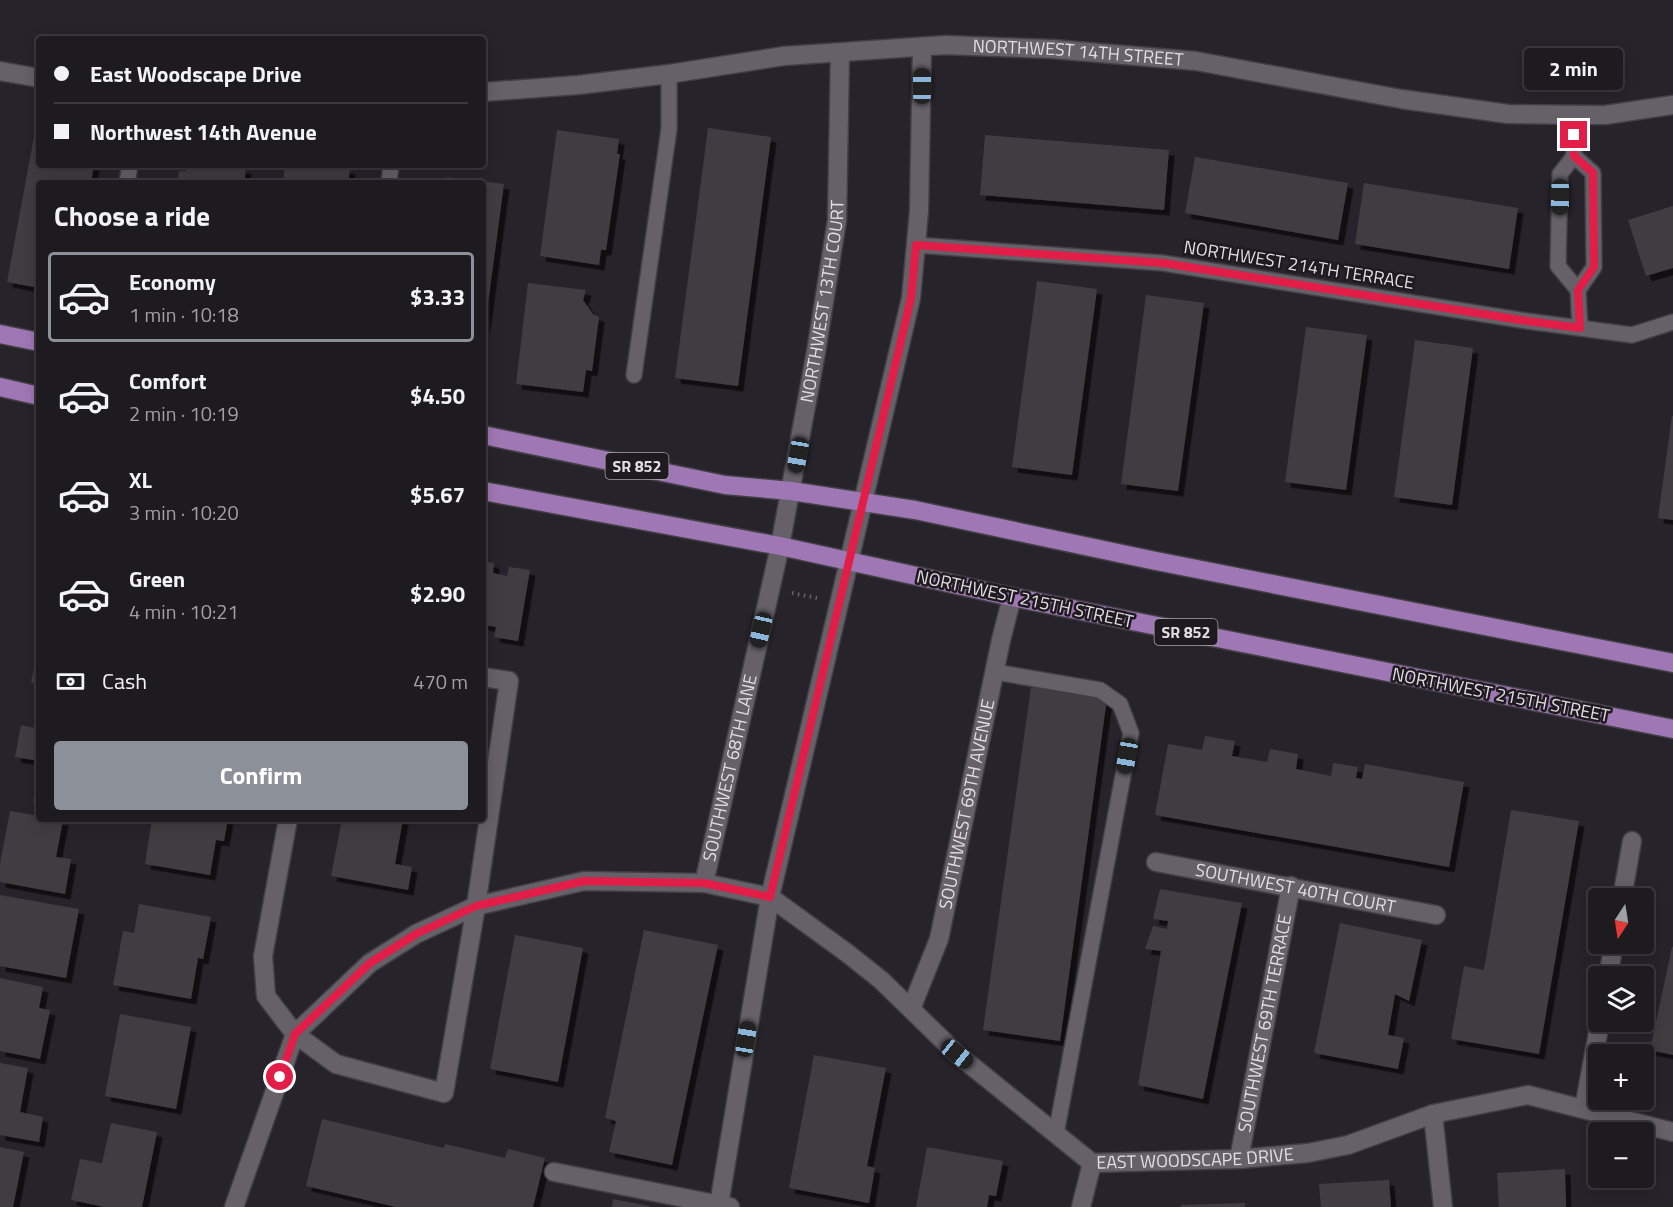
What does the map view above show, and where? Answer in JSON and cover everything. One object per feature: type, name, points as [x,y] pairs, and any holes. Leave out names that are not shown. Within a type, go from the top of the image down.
[{"type":"main road","points":[[0,334],[36,341]]},
{"type":"main road","points":[[0,387],[36,395]]},
{"type":"main road","name":"SR 852","points":[[486,436],[725,485],[791,491],[915,510],[1151,560],[1673,663]]},
{"type":"main road","name":"NORTHWEST 215TH STREET","points":[[486,492],[780,546],[1012,597],[1673,729]]},
{"type":"street","name":"NORTHWEST 14TH STREET","points":[[486,92],[578,85],[784,56],[945,45],[1052,49],[1196,61],[1508,114],[1605,115],[1673,105]]},
{"type":"street","points":[[554,1172],[724,1206],[770,897],[911,298],[919,211],[922,47]]},
{"type":"street","name":"NORTHWEST 13TH COURT","points":[[780,546],[837,220],[840,52]]},
{"type":"street","points":[[0,71],[36,77]]},
{"type":"street","name":"SOUTHWEST 68TH LANE","points":[[704,883],[780,546]]},
{"type":"street","name":"SOUTHWEST 69TH AVENUE","points":[[911,1009],[939,939],[1012,597]]},
{"type":"street","points":[[287,822],[263,956],[266,996],[295,1034],[336,1064],[444,1094],[476,906],[509,681],[486,677]]},
{"type":"street","points":[[1624,888],[1632,841]]},
{"type":"street","name":"SOUTHWEST 40TH COURT","points":[[1156,862],[1436,915]]},
{"type":"street","name":"EAST WOODSCAPE DRIVE","points":[[234,1207],[295,1034],[370,963],[416,934],[476,906],[584,881],[704,883],[770,897],[881,980],[957,1054],[1092,1163],[1239,1160],[1308,1152],[1348,1145],[1433,1114],[1528,1095],[1673,1132]]},
{"type":"street","name":"SOUTHWEST 69TH TERRACE","points":[[1239,1160],[1291,886]]},
{"type":"street","points":[[1584,1108],[1598,1032]]},
{"type":"street","points":[[1433,1114],[1443,1207]]},
{"type":"street","points":[[1086,1205],[1092,1163]]},
{"type":"lane","points":[[634,375],[669,129],[669,74]]},
{"type":"lane","points":[[1573,115],[1574,156],[1560,174],[1558,266],[1578,290],[1580,328]]},
{"type":"lane","points":[[1574,156],[1593,173],[1594,267],[1578,290]]},
{"type":"lane","name":"NORTHWEST 214TH TERRACE","points":[[916,245],[1163,263],[1527,321],[1632,334],[1673,322]]},
{"type":"lane","points":[[995,672],[1100,690],[1120,704],[1131,734],[1056,1134]]},
{"type":"path","points":[[791,593],[817,598]]},
{"type":"building","points":[[36,126],[36,168],[94,168],[92,180],[36,180],[36,287],[7,282]]},
{"type":"building","points":[[708,128],[771,137],[738,386],[675,378]]},
{"type":"building","points":[[557,130],[619,139],[617,154],[620,154],[606,250],[601,250],[599,265],[540,256]]},
{"type":"building","points":[[985,135],[1169,150],[1164,210],[980,195]]},
{"type":"building","points":[[1195,157],[1348,183],[1338,240],[1185,213]]},
{"type":"building","points":[[186,168],[246,169],[244,180],[178,180],[179,171],[186,171]]},
{"type":"building","points":[[285,168],[350,169],[348,180],[283,180]]},
{"type":"building","points":[[446,177],[471,180],[446,180]]},
{"type":"building","points":[[486,182],[504,184],[486,318]]},
{"type":"building","points":[[1364,183],[1518,208],[1509,269],[1355,244]]},
{"type":"building","points":[[1673,206],[1673,268],[1646,276],[1628,220]]},
{"type":"building","points":[[1037,281],[1097,289],[1072,475],[1012,467]]},
{"type":"building","points":[[528,283],[586,290],[583,300],[593,314],[599,317],[592,371],[586,370],[583,392],[516,384]]},
{"type":"building","points":[[1146,295],[1204,303],[1178,491],[1121,484]]},
{"type":"building","points":[[1306,327],[1367,335],[1346,490],[1285,482]]},
{"type":"building","points":[[1415,340],[1473,348],[1452,505],[1394,497]]},
{"type":"building","points":[[1673,416],[1673,520],[1658,518]]},
{"type":"building","points":[[486,562],[494,563],[493,573],[507,576],[509,567],[530,570],[518,641],[494,637],[496,627],[486,625]]},
{"type":"building","points":[[36,657],[36,684],[31,683]]},
{"type":"building","points":[[1031,687],[1107,698],[1060,1041],[983,1030]]},
{"type":"building","points":[[21,725],[36,728],[36,760],[15,757]]},
{"type":"building","points":[[1205,736],[1235,741],[1232,756],[1267,762],[1270,749],[1298,754],[1296,769],[1331,776],[1333,763],[1358,767],[1356,778],[1362,779],[1365,764],[1464,782],[1449,867],[1155,815],[1168,744],[1202,750]]},
{"type":"building","points":[[36,784],[36,802],[33,802]]},
{"type":"building","points":[[1511,810],[1579,821],[1539,1054],[1451,1039],[1464,966],[1484,970]]},
{"type":"building","points":[[10,811],[36,815],[36,822],[63,822],[56,857],[71,859],[65,894],[0,882],[0,864]]},
{"type":"building","points":[[152,822],[227,822],[224,841],[216,840],[210,875],[145,864]]},
{"type":"building","points":[[341,822],[402,822],[395,864],[412,867],[408,890],[331,876]]},
{"type":"building","points":[[1160,889],[1242,903],[1203,1099],[1138,1085],[1161,951],[1145,949],[1153,926],[1167,929],[1168,921],[1153,919]]},
{"type":"building","points":[[0,895],[79,909],[66,978],[0,966]]},
{"type":"building","points":[[139,904],[211,917],[203,959],[198,958],[191,999],[113,985],[123,931],[134,933]]},
{"type":"building","points":[[1340,923],[1422,940],[1409,1001],[1395,994],[1388,1035],[1404,1038],[1398,1069],[1314,1053]]},
{"type":"building","points":[[644,930],[718,945],[672,1165],[609,1152],[616,1121],[605,1118]]},
{"type":"building","points":[[515,935],[583,948],[558,1082],[490,1069]]},
{"type":"building","points":[[1673,947],[1673,1055],[1654,1051],[1654,1044],[1651,1044]]},
{"type":"building","points":[[0,978],[43,987],[39,1008],[50,1010],[40,1059],[0,1051]]},
{"type":"building","points":[[120,1014],[191,1027],[176,1109],[105,1096]]},
{"type":"building","points":[[814,1055],[886,1068],[867,1166],[875,1168],[869,1203],[789,1188]]},
{"type":"building","points":[[0,1063],[28,1068],[20,1112],[43,1117],[39,1142],[0,1135]]},
{"type":"building","points":[[322,1119],[444,1148],[445,1144],[505,1158],[508,1149],[545,1158],[533,1207],[396,1207],[306,1186]]},
{"type":"building","points":[[111,1123],[157,1132],[142,1207],[104,1207],[71,1200],[80,1159],[102,1163]]},
{"type":"building","points":[[0,1147],[24,1152],[13,1207],[0,1207]]},
{"type":"building","points":[[927,1147],[1003,1161],[996,1196],[989,1195],[987,1207],[916,1207]]},
{"type":"building","points":[[1565,1169],[1566,1207],[1499,1207],[1497,1173]]},
{"type":"building","points":[[1389,1180],[1391,1207],[1321,1207],[1319,1184]]},
{"type":"building","points":[[613,1199],[649,1206],[649,1207],[612,1207]]},
{"type":"building","points":[[1245,1203],[1245,1207],[1181,1207],[1181,1205]]},
{"type":"route","points":[[280,1077],[295,1034],[370,963],[416,934],[476,906],[584,881],[704,883],[770,897],[911,298],[916,245],[1163,263],[1580,328],[1578,290],[1594,267],[1593,173],[1574,156],[1574,135]]}]
